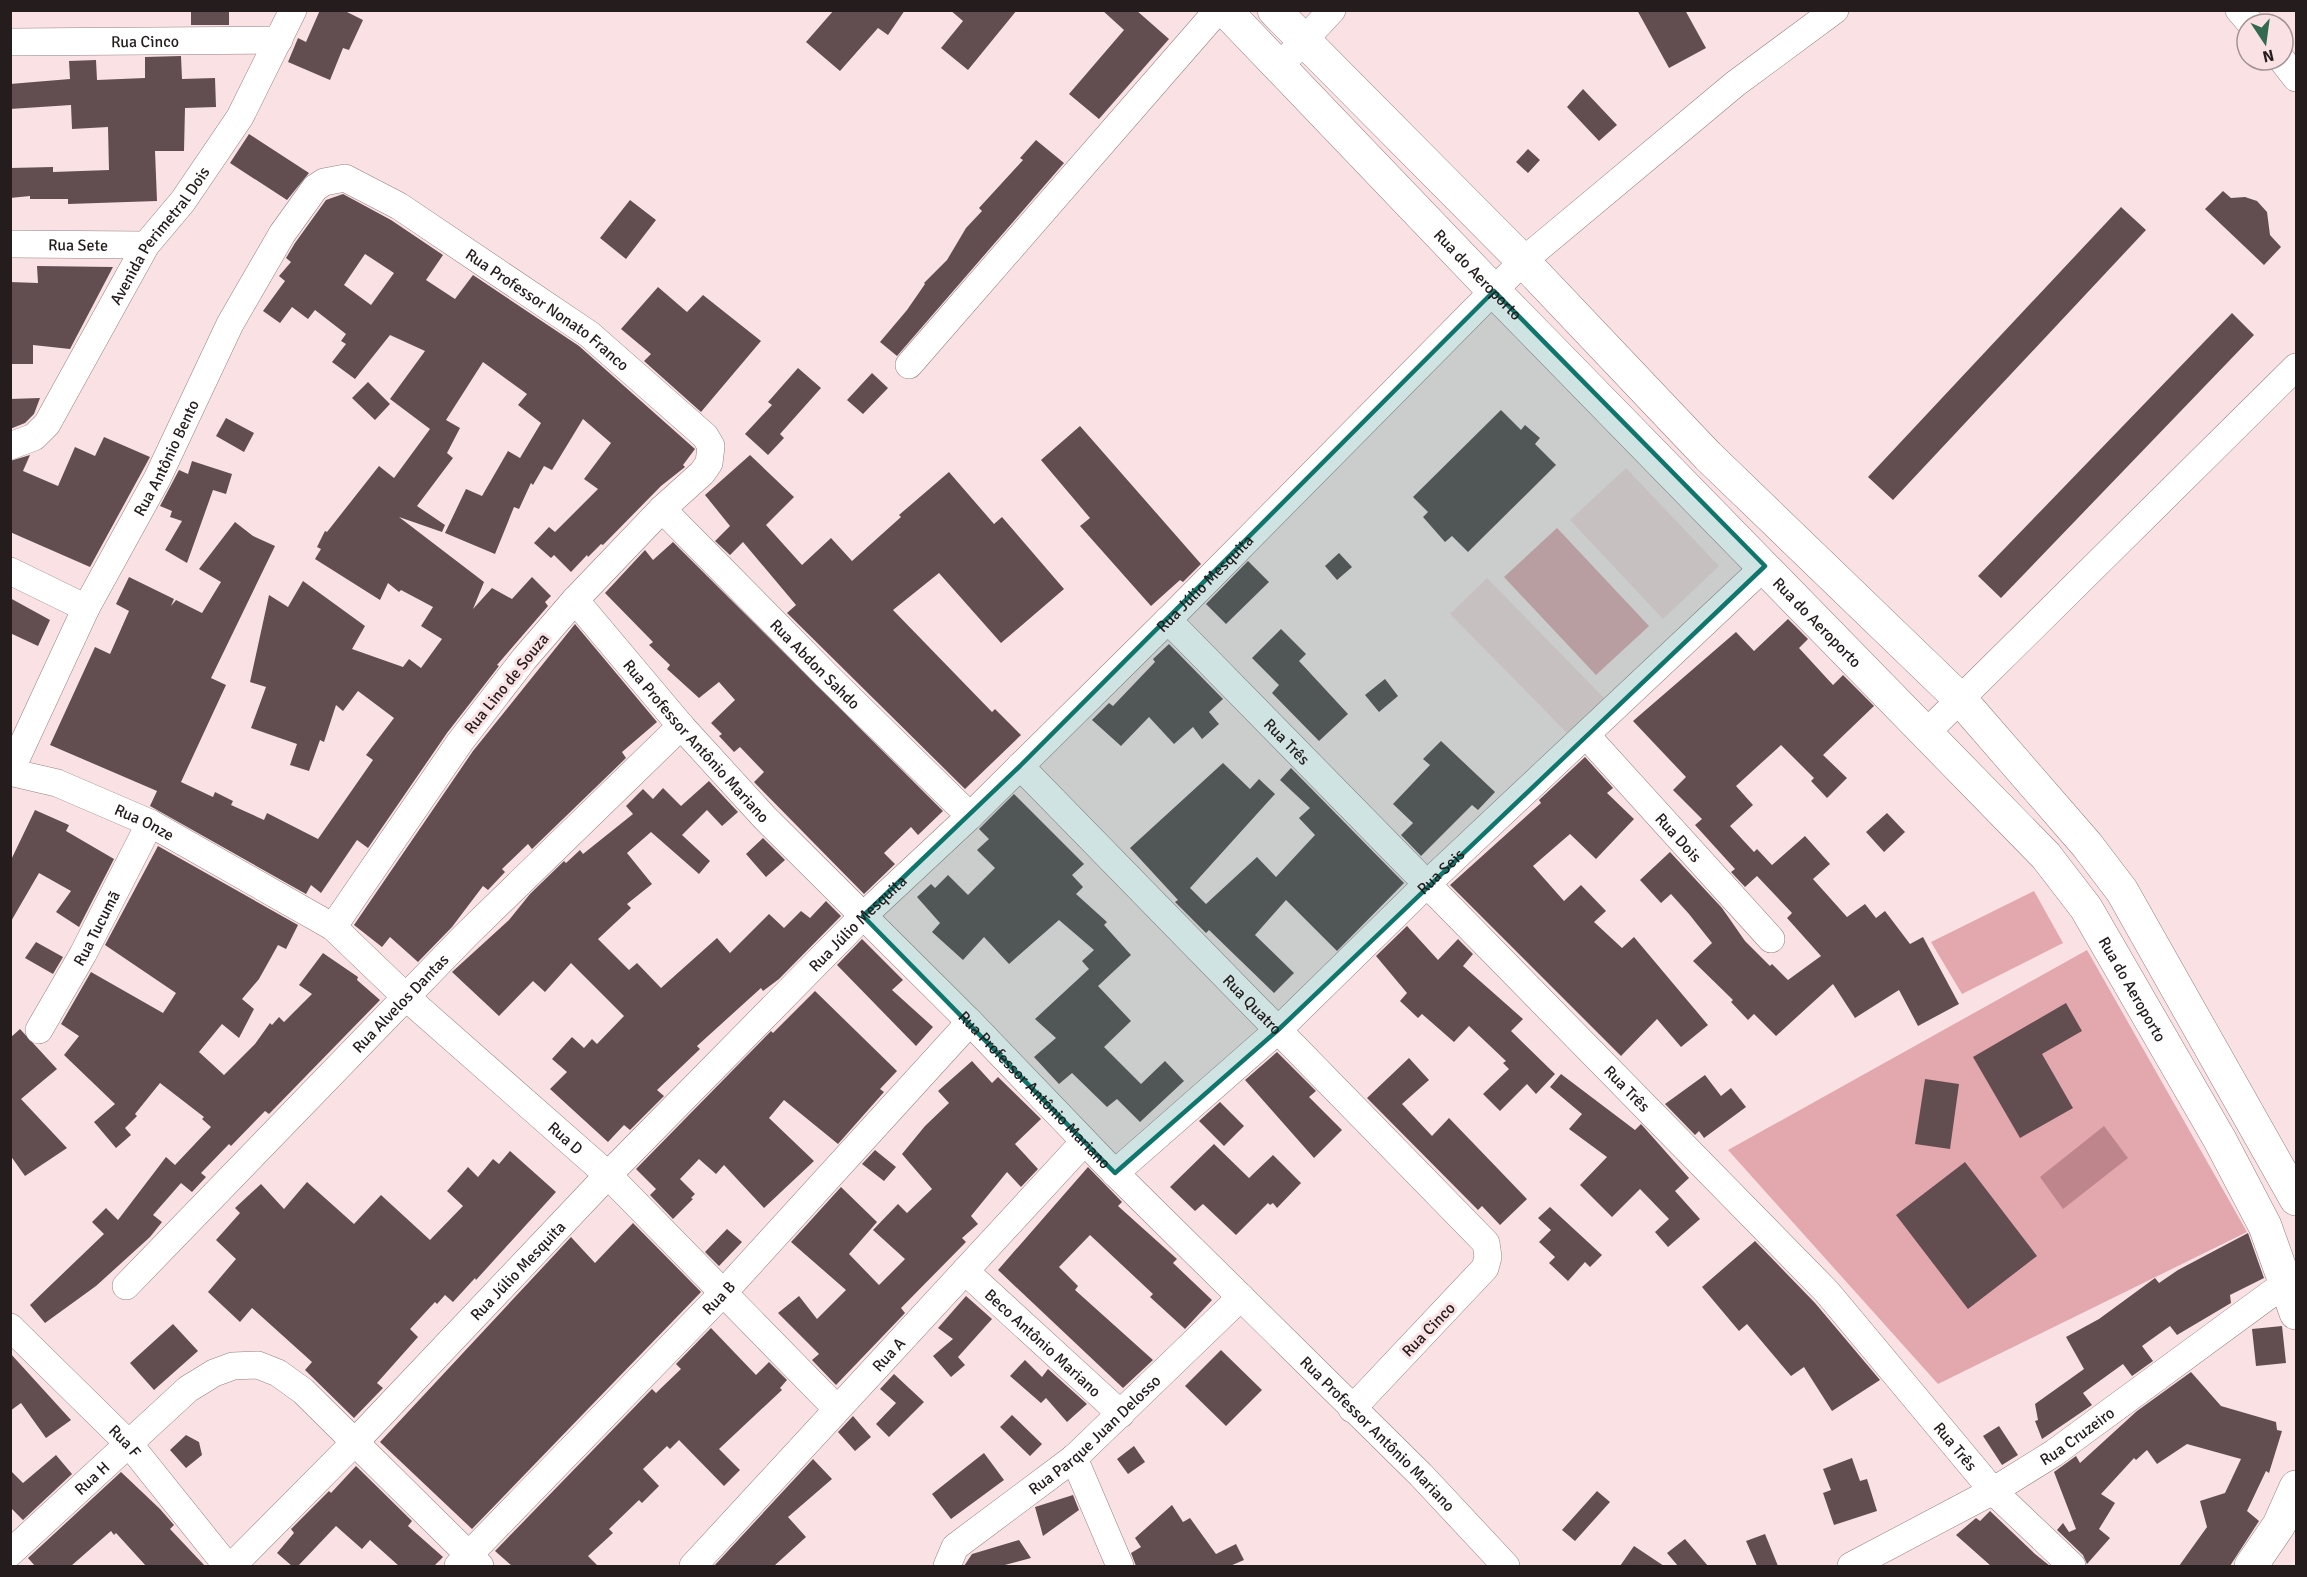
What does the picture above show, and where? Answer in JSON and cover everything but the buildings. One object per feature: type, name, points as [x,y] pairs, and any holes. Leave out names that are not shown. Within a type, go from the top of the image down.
[{"type":"main road","name":"Rua do Aeroporto","points":[[1225,10],[1494,291],[2046,856],[2086,908],[2220,1140],[2265,1226],[2287,1282],[2296,1313]]},
{"type":"main road","points":[[1274,10],[1523,261],[1708,456],[1961,700],[2087,845],[2122,891],[2296,1199]]},
{"type":"main road","points":[[2251,1566],[2279,1525],[2296,1486]]},
{"type":"street","name":"Avenida Perimetral Dois","points":[[10,446],[34,437],[47,424],[146,246],[183,201],[240,117],[293,10]]},
{"type":"street","points":[[909,365],[1218,10]]},
{"type":"street","points":[[1279,67],[1332,10]]},
{"type":"street","name":"Rua Júlio Mesquita","points":[[232,1566],[355,1442],[608,1175],[863,916],[970,816],[1168,620],[1523,261],[1735,84],[1835,10]]},
{"type":"street","name":"Rua Cinco","points":[[10,42],[279,40]]},
{"type":"street","name":"Rua Antônio Bento","points":[[10,772],[86,609],[157,479],[230,324],[282,234],[315,188],[324,182],[345,178],[355,183]]},
{"type":"street","name":"Rua Professor Nonato Franco","points":[[355,183],[399,206],[589,333],[705,435],[711,446],[709,463]]},
{"type":"street","name":"Rua Sete","points":[[10,244],[146,246]]},
{"type":"street","points":[[1926,733],[2296,367]]},
{"type":"street","name":"Rua Lino de Souza","points":[[333,927],[460,742],[524,659],[575,600],[662,509],[702,473],[709,463]]},
{"type":"street","name":"Rua Abdon Sahdo","points":[[662,509],[970,816]]},
{"type":"street","name":"Rua Seis","points":[[1114,1173],[1278,1030],[1428,883],[1765,566]]},
{"type":"street","points":[[10,571],[86,609]]},
{"type":"street","name":"Rua Professor Antônio Mariano","points":[[575,600],[681,726],[765,818],[970,1022],[1114,1173],[1421,1475],[1506,1566]]},
{"type":"street","name":"Rua Três","points":[[1168,620],[1827,1292],[1993,1491],[2072,1566]]},
{"type":"street","name":"Rua Alvelos Dantas","points":[[126,1286],[465,936],[681,726]]},
{"type":"street","name":"Rua Dois","points":[[1586,735],[1771,939]]},
{"type":"street","name":"Rua Quatro","points":[[1020,766],[1486,1243]]},
{"type":"street","name":"Rua Onze","points":[[10,772],[57,783],[150,823],[271,890]]},
{"type":"street","name":"Rua Tucumã","points":[[39,1030],[83,954],[150,823]]},
{"type":"street","name":"Rua D","points":[[271,890],[333,927],[407,998],[608,1175],[837,1409]]},
{"type":"street","name":"Rua B","points":[[469,1563],[724,1292],[970,1022]]},
{"type":"street","name":"Rua A","points":[[693,1566],[1084,1142]]},
{"type":"street","name":"Rua Cinco","points":[[1353,1408],[1485,1268],[1488,1257],[1486,1243]]},
{"type":"street","name":"Beco Antônio Mariano","points":[[965,1271],[1122,1414]]},
{"type":"street","name":"Rua Cruzeiro","points":[[1851,1566],[1993,1491],[2054,1453],[2287,1282]]},
{"type":"street","name":"Rua Parque Juan Delosso","points":[[947,1566],[955,1547],[1074,1458],[1241,1297]]},
{"type":"street","name":"Rua F","points":[[10,1327],[130,1444],[227,1566]]},
{"type":"street","name":"Rua H","points":[[10,1553],[188,1389],[214,1373],[233,1366],[258,1365],[278,1373],[303,1391],[355,1442]]},
{"type":"street","points":[[355,1442],[469,1563]]},
{"type":"street","points":[[1074,1458],[1120,1566]]},
{"type":"highlighted area","points":[[1494,291],[1765,566],[1278,1030],[1115,1173],[863,916],[1020,766]]},
{"type":"shaded area","points":[[1626,468],[1719,566],[1663,619],[1570,520]]},
{"type":"shaded area","points":[[1557,528],[1649,626],[1596,675],[1504,577]]},
{"type":"shaded area","points":[[1487,578],[1605,699],[1568,734],[1450,614]]},
{"type":"shaded area","points":[[2034,891],[2063,943],[1962,994],[1931,942]]},
{"type":"shaded area","points":[[2087,950],[2247,1232],[1938,1384],[1728,1150]]},
{"type":"shaded area","points":[[2104,1126],[2128,1158],[2063,1209],[2040,1177]]}]
